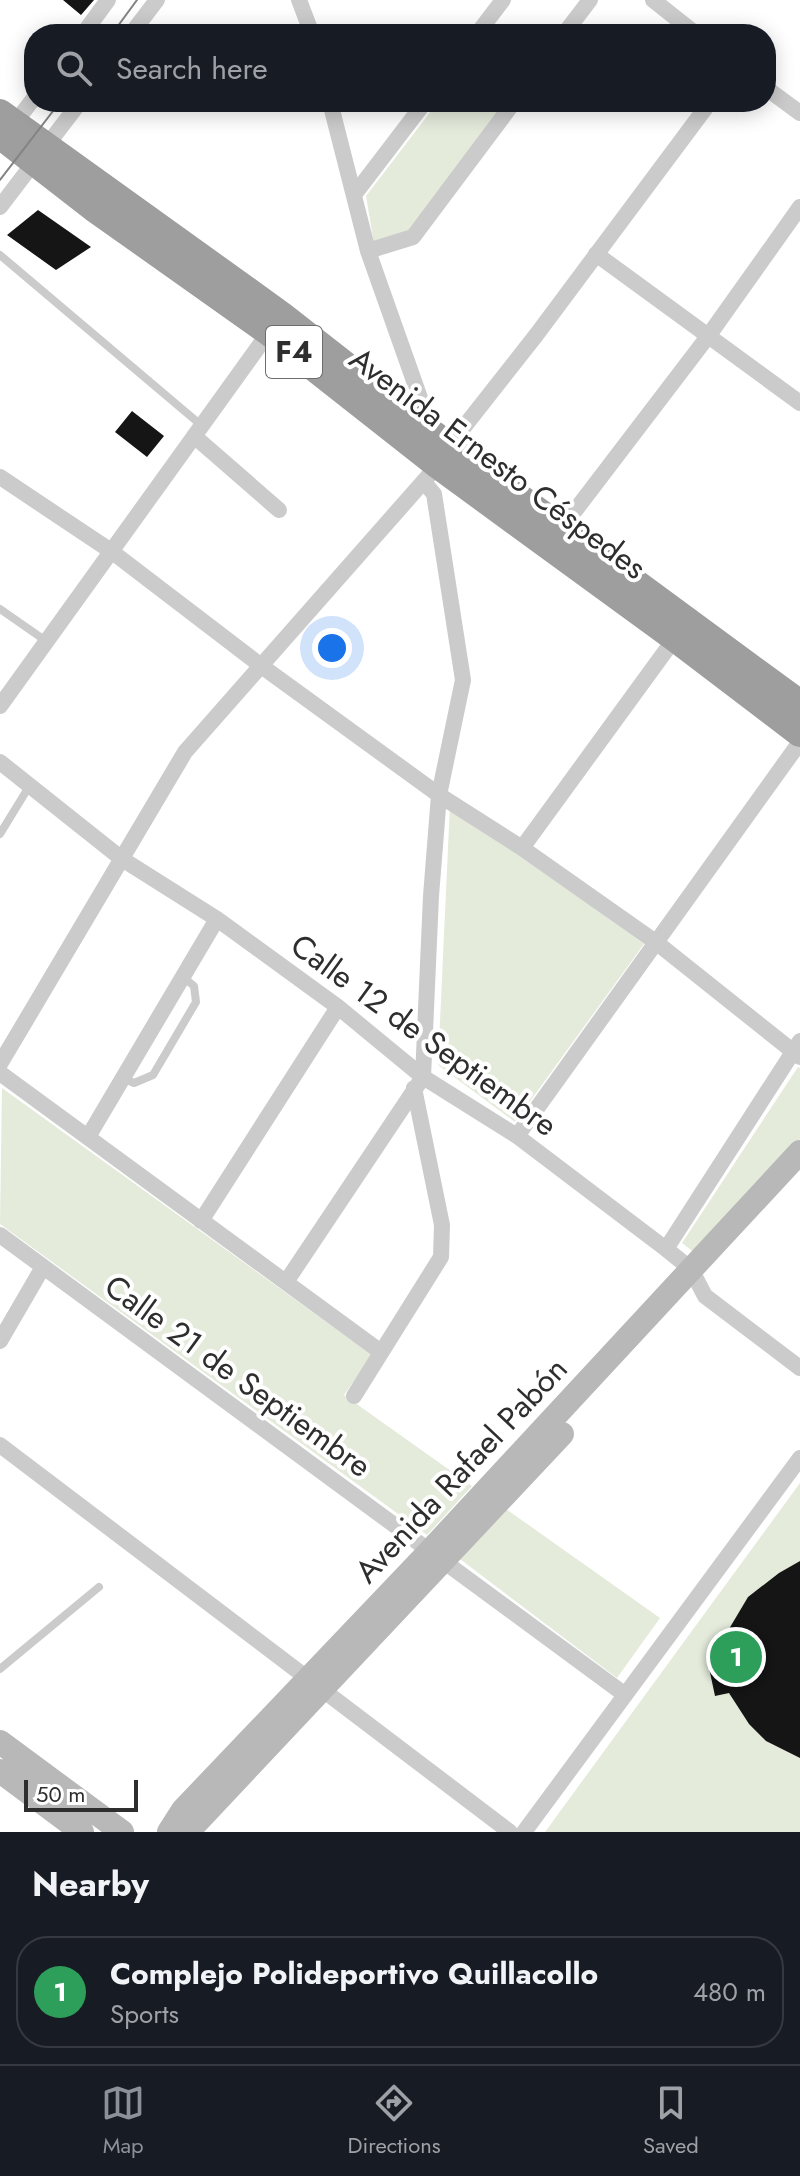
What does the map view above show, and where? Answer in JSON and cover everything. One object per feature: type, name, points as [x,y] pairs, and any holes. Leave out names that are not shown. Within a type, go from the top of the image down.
[{"type":"highway","name":"Avenida Ernesto Céspedes","points":[[4,130],[41,155],[94,208],[275,324],[436,457],[800,704]]},
{"type":"highway","name":"Avenida Ernesto Céspedes","points":[[555,538],[675,638],[800,733]]},
{"type":"main road","name":"Avenida Rafael Pabón","points":[[185,1832],[315,1684],[695,1277],[800,1152]]},
{"type":"main road","name":"Avenida Rafael Pabón","points":[[695,1277],[800,1177]]},
{"type":"main road","name":"Avenida Rafael Pabón","points":[[169,1832],[183,1810],[315,1684]]},
{"type":"main road","points":[[0,1742],[122,1832]]},
{"type":"main road","points":[[0,1771],[82,1832]]},
{"type":"street","points":[[90,24],[108,0]]},
{"type":"street","points":[[139,24],[157,0]]},
{"type":"street","points":[[299,0],[308,24]]},
{"type":"street","points":[[485,24],[503,0]]},
{"type":"street","points":[[572,24],[590,0]]},
{"type":"street","points":[[653,0],[683,24]]},
{"type":"street","points":[[776,95],[800,113]]},
{"type":"street","points":[[4,130],[24,109]]},
{"type":"street","points":[[0,207],[73,112]]},
{"type":"street","points":[[333,112],[368,251],[436,457],[434,494],[463,680],[439,795],[419,1082],[442,1225],[441,1257],[354,1396]]},
{"type":"street","points":[[354,195],[417,112]]},
{"type":"street","points":[[368,251],[413,237],[507,112]]},
{"type":"street","points":[[0,1064],[185,752],[436,457],[596,254],[702,112]]},
{"type":"street","points":[[555,538],[709,335],[800,207]]},
{"type":"street","points":[[596,254],[800,403]]},
{"type":"street","points":[[0,706],[275,324]]},
{"type":"street","points":[[198,431],[279,510]]},
{"type":"street","points":[[0,477],[111,551],[260,665],[439,795],[522,848],[657,943],[798,1050],[666,1249]]},
{"type":"street","points":[[522,848],[675,638]]},
{"type":"street","points":[[517,1136],[800,742]]},
{"type":"street","name":"Calle 12 de Septiembre","points":[[0,762],[122,859],[217,919],[338,1007],[419,1082],[517,1136],[666,1249],[695,1277],[705,1296],[800,1368]]},
{"type":"street","points":[[88,1137],[217,919]]},
{"type":"street","points":[[201,1221],[338,1007]]},
{"type":"street","points":[[0,1073],[381,1352]]},
{"type":"street","points":[[286,1282],[419,1082]]},
{"type":"street","name":"Calle 21 de Septiembre","points":[[0,1235],[624,1694]]},
{"type":"street","points":[[0,1341],[43,1267]]},
{"type":"street","points":[[0,1445],[510,1832]]},
{"type":"street","points":[[524,1832],[800,1458]]},
{"type":"lane","points":[[0,255],[198,431]]},
{"type":"lane","points":[[0,609],[47,641]]},
{"type":"lane","points":[[0,834],[31,784]]},
{"type":"lane","points":[[123,1078],[134,1083],[153,1075],[196,1002],[194,986],[183,977]]},
{"type":"lane","points":[[0,1669],[99,1587]]},
{"type":"green space","points":[[430,112],[500,112],[408,231],[374,244],[366,196]]},
{"type":"green space","points":[[450,804],[644,944],[515,1122],[438,1065]]},
{"type":"green space","points":[[798,1067],[800,1139],[695,1253],[682,1243]]},
{"type":"green space","points":[[2,1088],[372,1355],[344,1395],[472,1486],[427,1535],[0,1224]]},
{"type":"green space","points":[[800,1483],[800,1832],[545,1832]]},
{"type":"green space","points":[[506,1509],[660,1618],[617,1678],[460,1559]]},
{"type":"building","points":[[63,0],[94,0],[81,15]]},
{"type":"building","points":[[38,210],[91,247],[56,270],[7,235]]},
{"type":"building","points":[[132,411],[164,436],[147,457],[115,432]]},
{"type":"building","points":[[800,1561],[800,1758],[766,1741],[749,1724],[729,1693],[715,1696],[708,1663],[725,1659],[729,1629],[748,1597]]},
{"type":"tram line","points":[[119,24],[137,0]]},
{"type":"tram line","points":[[0,180],[52,112]]},
{"type":"place","name":"Complejo Polideportivo Quillacollo","points":[[736,1657]]}]
